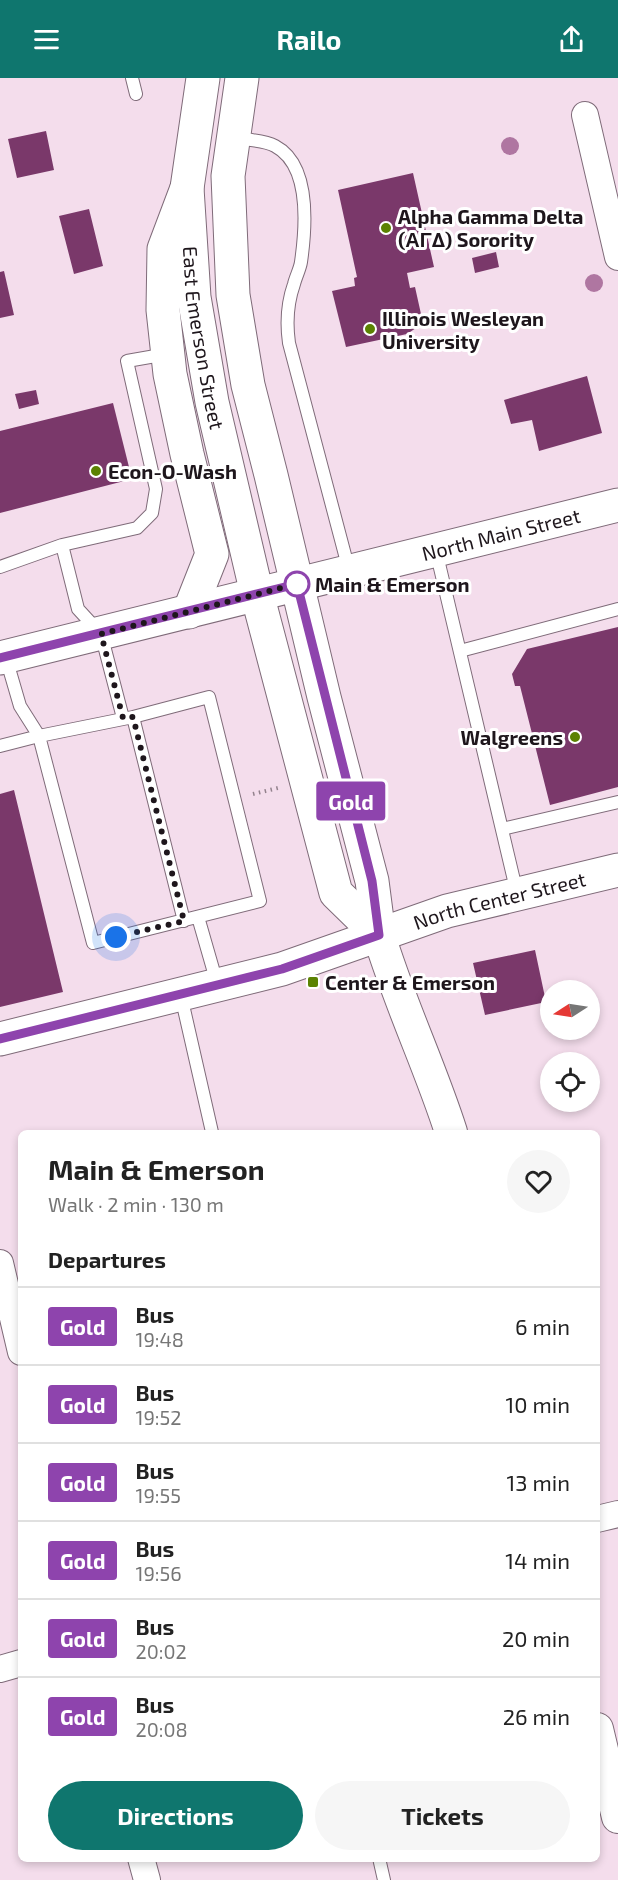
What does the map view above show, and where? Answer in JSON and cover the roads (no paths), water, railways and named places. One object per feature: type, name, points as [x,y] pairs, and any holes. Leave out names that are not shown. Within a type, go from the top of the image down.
[{"type":"main road","name":"East Emerson Street","points":[[203,78],[187,188],[194,297],[212,402],[257,594],[336,893],[379,935]]},
{"type":"main road","name":"East Emerson Street","points":[[242,78],[228,176],[232,295],[248,385],[321,687],[372,881],[379,935]]},
{"type":"main road","points":[[187,188],[164,249],[163,310],[167,354],[187,454],[212,554],[189,612]]},
{"type":"main road","name":"North Main Street","points":[[3,657],[618,505]]},
{"type":"main road","name":"North Center Street","points":[[0,1039],[282,969],[447,911],[618,870]]},
{"type":"street","points":[[585,115],[618,257]]},
{"type":"street","points":[[379,935],[387,963],[450,1130]]},
{"type":"street","points":[[0,1263],[18,1339]]},
{"type":"street","points":[[600,1518],[618,1514]]},
{"type":"street","points":[[0,1669],[18,1664]]},
{"type":"street","points":[[600,1742],[618,1817]]},
{"type":"street","points":[[142,1862],[147,1880]]},
{"type":"lane","points":[[132,78],[136,94]]},
{"type":"lane","points":[[233,138],[273,145],[286,153],[296,167],[302,186],[304,209],[301,263],[289,302],[286,322],[289,343],[349,571]]},
{"type":"lane","points":[[0,567],[62,545],[137,528],[152,513],[156,489],[127,360],[167,354]]},
{"type":"lane","points":[[62,545],[78,609],[101,634],[128,717],[184,921]]},
{"type":"lane","points":[[435,550],[517,894]]},
{"type":"lane","points":[[460,651],[618,609]]},
{"type":"lane","points":[[0,746],[39,736],[128,717],[209,697],[260,901],[93,943],[39,736],[20,706],[3,657]]},
{"type":"lane","points":[[502,829],[618,802]]},
{"type":"lane","points":[[198,917],[218,986]]},
{"type":"lane","points":[[181,995],[212,1130]]},
{"type":"lane","points":[[380,1862],[384,1880]]},
{"type":"place","name":"Alpha Gamma Delta (ΑΓΔ) Sorority","points":[[386,228]]},
{"type":"place","name":"Illinois Wesleyan University","points":[[370,329]]},
{"type":"place","name":"Econ-O-Wash","points":[[96,471]]},
{"type":"place","name":"Main & Emerson","points":[[297,584]]},
{"type":"place","name":"Walgreens","points":[[575,737]]},
{"type":"place","name":"Center & Emerson","points":[[313,982]]}]
